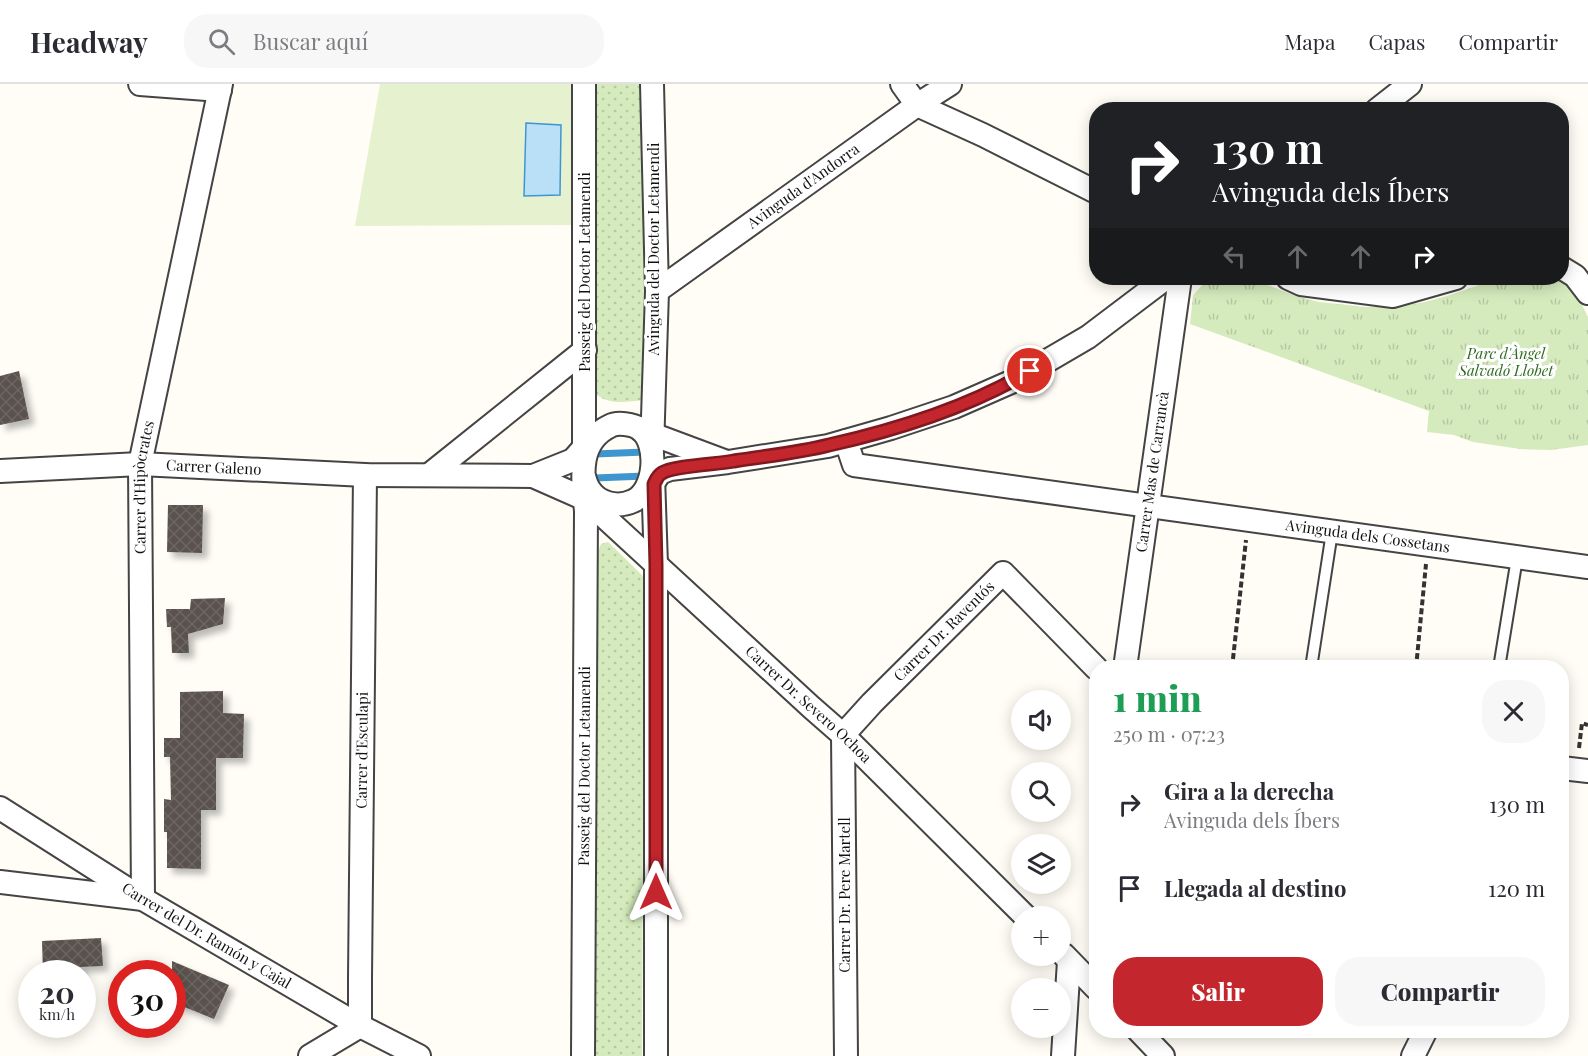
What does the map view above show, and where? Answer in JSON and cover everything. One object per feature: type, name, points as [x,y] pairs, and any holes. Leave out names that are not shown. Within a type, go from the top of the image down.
[{"type":"street","points":[[140,84],[220,87]]},
{"type":"street","name":"Passeig del Doctor Letamendi","points":[[583,1056],[586,511],[584,84]]},
{"type":"street","name":"Avinguda del Doctor Letamendi","points":[[649,461],[657,291],[652,84]]},
{"type":"street","points":[[902,84],[916,105],[1089,188]]},
{"type":"street","name":"Avinguda d'Andorra","points":[[657,291],[916,105],[950,84]]},
{"type":"street","points":[[1387,102],[1410,84]]},
{"type":"street","name":"Carrer d'Hipòcrates","points":[[143,899],[140,464],[220,87]]},
{"type":"street","points":[[1569,272],[1575,276],[1588,293]]},
{"type":"street","points":[[585,465],[599,431],[614,424],[628,425],[649,461],[660,473],[670,469],[828,446],[891,428],[954,407],[1011,382],[1088,337],[1157,285]]},
{"type":"street","name":"Carrer Mas de Carrancà","points":[[1126,660],[1179,285]]},
{"type":"street","points":[[1309,285],[1394,296],[1432,285]]},
{"type":"street","points":[[429,475],[585,350]]},
{"type":"street","name":"Avinguda dels Cossetans","points":[[846,441],[854,465],[1588,567]]},
{"type":"street","name":"Carrer Galeno","points":[[533,476],[573,460],[585,465],[610,504],[623,505],[635,501],[649,461]]},
{"type":"street","points":[[649,461],[728,462]]},
{"type":"street","points":[[649,461],[656,565],[656,1056]]},
{"type":"street","name":"Carrer Galeno","points":[[0,471],[140,464],[365,475],[533,476],[585,465]]},
{"type":"street","name":"Carrer Dr. Severo Ochoa","points":[[585,465],[656,565],[843,735],[1015,906]]},
{"type":"street","name":"Carrer d'Esculapi","points":[[360,1026],[365,475]]},
{"type":"street","name":"Carrer Dr. Raventós","points":[[843,735],[872,703],[1003,573],[1089,661]]},
{"type":"street","name":"Carrer Dr. Pere Martell","points":[[843,735],[846,1056]]},
{"type":"street","name":"Carrer del Dr. Ramón y Cajal","points":[[0,808],[143,899],[360,1026],[419,1056]]},
{"type":"street","points":[[0,882],[143,899]]},
{"type":"street","points":[[1071,962],[1089,981]]},
{"type":"street","points":[[1063,1056],[1065,966]]},
{"type":"street","points":[[310,1056],[360,1026]]},
{"type":"street","points":[[1146,1038],[1163,1056]]},
{"type":"street","points":[[1413,1056],[1421,1038]]},
{"type":"lane","points":[[1312,660],[1332,532]]},
{"type":"lane","points":[[1500,660],[1517,558]]},
{"type":"path","points":[[1233,660],[1249,520]]},
{"type":"path","points":[[1417,660],[1428,546]]},
{"type":"path","points":[[1575,770],[1582,723],[1588,725]]},
{"type":"green space","points":[[380,84],[573,84],[573,225],[355,226]]},
{"type":"green space","points":[[595,84],[646,84],[643,400],[613,402],[597,395]]},
{"type":"green space","name":"Parc d'Àngel Salvadó Llobet","points":[[1202,285],[1267,285],[1319,302],[1366,307],[1396,307],[1425,302],[1479,285],[1568,285],[1578,297],[1588,317],[1588,445],[1551,450],[1520,449],[1473,442],[1454,435],[1427,432],[1429,411],[1190,324],[1193,295]]},
{"type":"green space","points":[[608,542],[644,577],[642,1056],[592,1056],[596,564],[601,544]]},
{"type":"water","points":[[526,123],[561,125],[560,195],[524,196]]},
{"type":"building","points":[[19,371],[29,419],[0,425],[0,376]]},
{"type":"building","points":[[168,505],[203,505],[202,553],[167,552]]},
{"type":"building","points":[[225,598],[223,624],[188,634],[189,653],[172,653],[171,627],[167,627],[166,609],[190,609],[191,599]]},
{"type":"building","points":[[223,691],[223,713],[244,714],[243,758],[216,758],[216,810],[201,810],[201,869],[167,868],[164,799],[171,800],[170,757],[164,757],[164,738],[180,738],[180,692]]},
{"type":"building","points":[[101,938],[103,966],[96,966],[96,960],[43,960],[42,941]]},
{"type":"building","points":[[186,967],[229,985],[214,1019],[186,1008]]},
{"type":"waterway","points":[[595,454],[645,452]]},
{"type":"waterway","points":[[595,478],[645,476]]},
{"type":"route","points":[[656,892],[654,484],[660,473],[670,469],[828,446],[954,407],[1011,382],[1030,371]]}]
